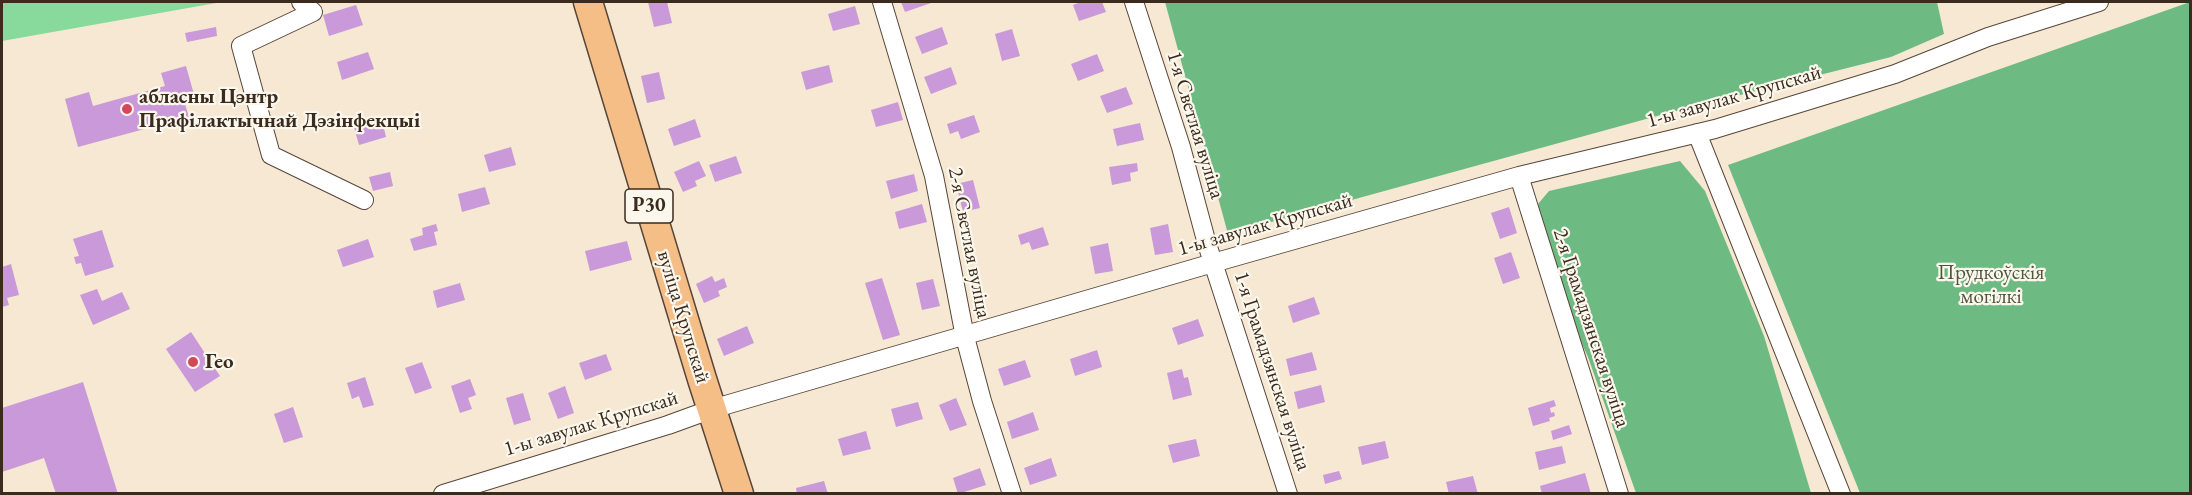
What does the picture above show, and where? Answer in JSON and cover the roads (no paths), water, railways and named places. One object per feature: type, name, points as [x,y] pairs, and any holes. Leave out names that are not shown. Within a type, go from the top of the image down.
[{"type":"main road","name":"вуліца Крупскай","points":[[588,2],[739,494]]},
{"type":"street","points":[[301,2],[313,12],[241,46],[271,155],[364,200]]},
{"type":"street","name":"2-я Светлая вуліца","points":[[882,2],[934,176],[965,336],[982,401],[1012,494]]},
{"type":"street","name":"1-я Светлая вуліца","points":[[1134,2],[1181,147],[1213,262]]},
{"type":"street","name":"1-ы завулак Крупскай","points":[[443,494],[712,410],[1213,262],[1519,176],[1696,133],[1895,74],[1988,37],[2099,2]]},
{"type":"street","points":[[1696,133],[1841,494]]},
{"type":"street","name":"2-я Грамадзянская вуліца","points":[[1519,176],[1619,494]]},
{"type":"street","name":"1-я Грамадзянская вуліца","points":[[1213,262],[1288,494]]},
{"type":"place","name":"абласны Цэнтр Прафілактычнай Дэзінфекцыі","points":[[127,109]]},
{"type":"place","name":"Гео","points":[[193,362]]},
{"type":"park label","name":"Прудкоўскія могілкі","points":[[1991,285]]}]
